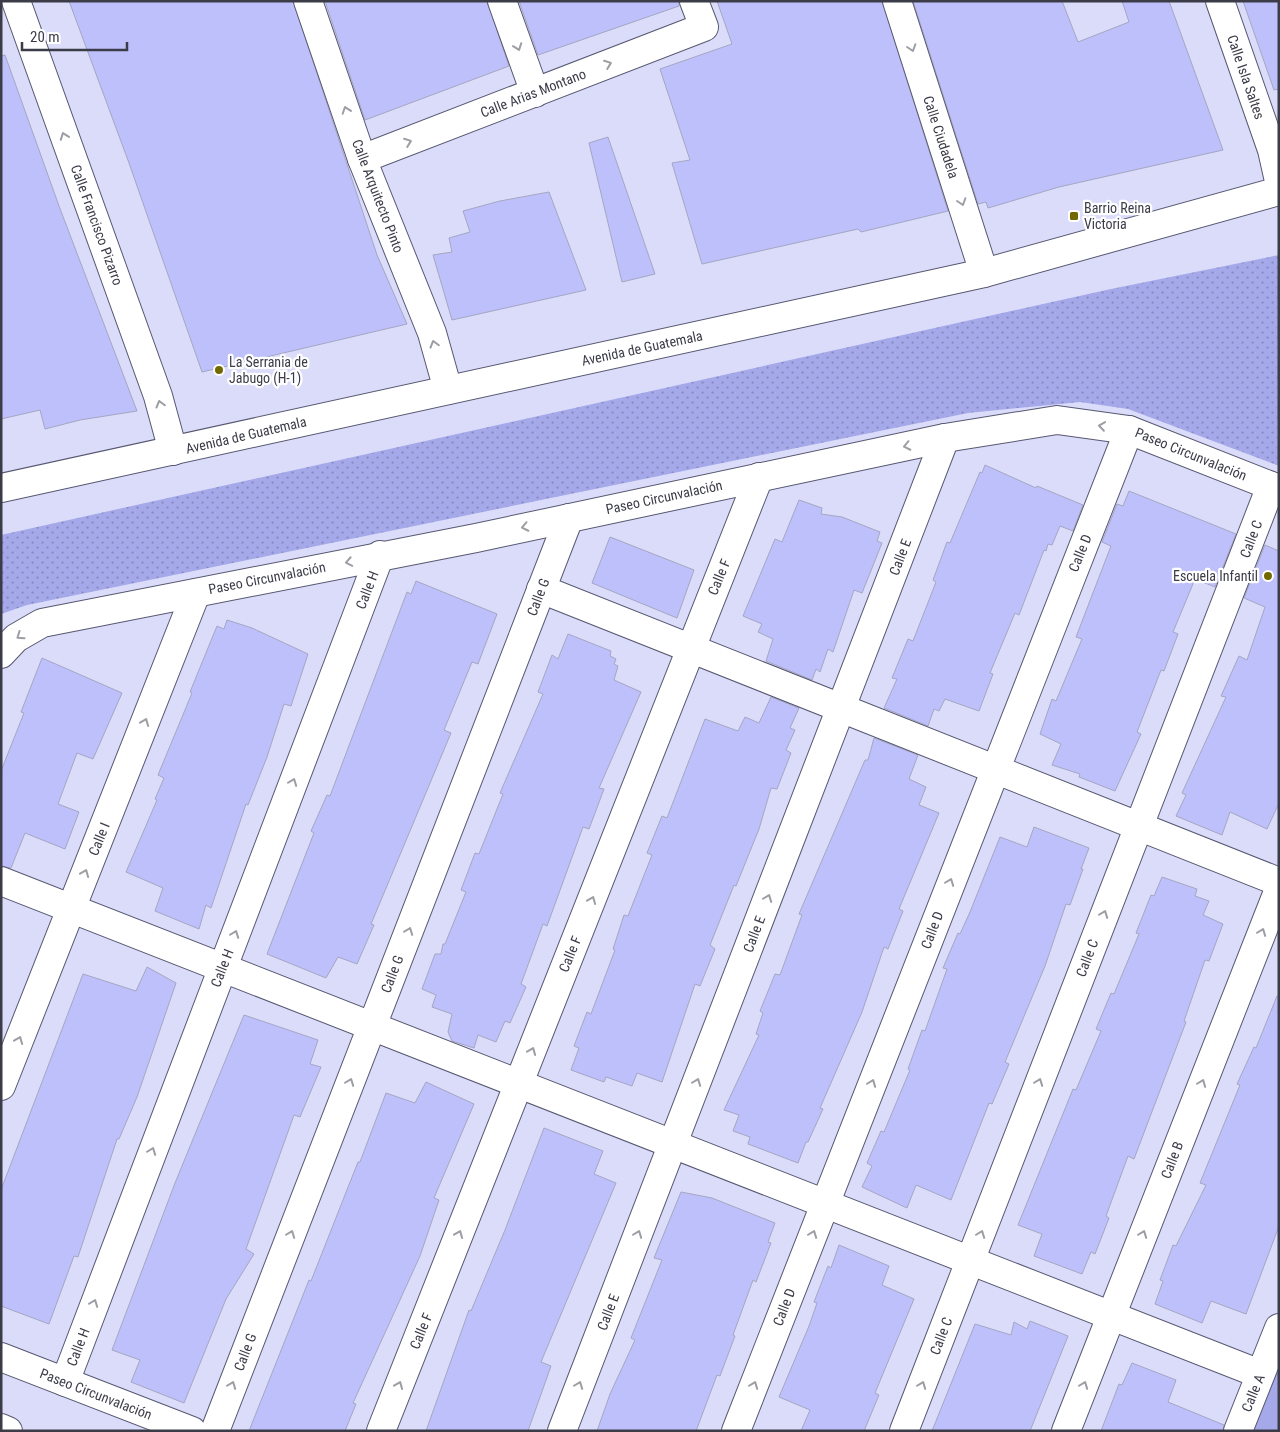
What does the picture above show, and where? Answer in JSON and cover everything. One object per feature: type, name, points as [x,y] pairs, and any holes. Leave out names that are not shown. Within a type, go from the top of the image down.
[{"type":"street","name":"Calle Francisco Pizarro","points":[[16,1],[158,396],[173,451]]},
{"type":"street","name":"Calle Arquitecto Pinto","points":[[308,1],[362,159],[432,333],[448,390]]},
{"type":"street","points":[[502,1],[535,93]]},
{"type":"street","name":"Calle Arias Montano","points":[[362,159],[704,27],[694,1]]},
{"type":"street","name":"Calle Ciudadela","points":[[897,1],[984,273]]},
{"type":"street","name":"Calle Isla Saltes","points":[[1220,1],[1272,150],[1279,181]]},
{"type":"street","name":"Avenida de Guatemala","points":[[1,488],[984,273],[1279,191]]},
{"type":"street","name":"Paseo Circunvalación","points":[[1,654],[16,638],[42,622],[569,518],[946,438],[1057,420],[1130,430],[1275,487]]},
{"type":"street","name":"Calle D","points":[[736,1431],[1130,430]]},
{"type":"street","name":"Calle E","points":[[562,1431],[946,438]]},
{"type":"street","name":"Calle F","points":[[382,1431],[759,477]]},
{"type":"street","name":"Calle C","points":[[904,1431],[1138,827],[1275,487]]},
{"type":"street","name":"Calle G","points":[[215,1431],[569,518]]},
{"type":"street","name":"Calle H","points":[[65,1382],[380,556]]},
{"type":"street","points":[[541,589],[1279,882]]},
{"type":"street","name":"Calle I","points":[[1,1086],[196,593]]},
{"type":"street","points":[[1,881],[1260,1374]]},
{"type":"street","name":"Calle B","points":[[1066,1431],[1279,889]]},
{"type":"street","name":"Calle A","points":[[1238,1431],[1279,1328]]},
{"type":"street","name":"Paseo Circunvalación","points":[[1,1357],[192,1431]]},
{"type":"street","points":[[1,1428],[8,1431]]},
{"type":"shaded area","points":[[1279,255],[1279,466],[1128,409],[1080,402],[968,413],[27,605],[1,614],[1,535],[1111,289]]},
{"type":"shaded area","points":[[1279,1358],[1279,1431],[1249,1431]]},
{"type":"building","points":[[69,1],[293,1],[377,255],[407,324],[202,372],[129,163]]},
{"type":"building","points":[[325,1],[487,1],[509,66],[365,120]]},
{"type":"building","points":[[519,1],[679,1],[679,6],[538,55]]},
{"type":"building","points":[[717,1],[882,1],[948,211],[861,232],[858,229],[702,264],[672,163],[690,160],[660,69],[732,44]]},
{"type":"building","points":[[913,1],[1062,1],[1078,42],[1129,22],[1122,1],[1169,1],[1223,150],[1059,187],[988,208],[986,202],[978,204]]},
{"type":"building","points":[[1243,1],[1279,1],[1279,89],[1274,90]]},
{"type":"building","points":[[5,55],[59,206],[137,411],[80,420],[45,429],[40,410],[1,419],[1,56]]},
{"type":"building","points":[[608,137],[655,274],[622,282],[589,143]]},
{"type":"building","points":[[549,192],[586,290],[452,320],[433,255],[452,252],[449,238],[470,232],[463,211],[500,201]]},
{"type":"building","points":[[985,465],[1036,488],[1037,486],[1083,505],[1073,531],[1060,526],[1052,545],[1048,544],[1046,551],[1044,550],[1019,615],[1015,613],[990,673],[993,674],[979,711],[945,699],[939,711],[934,709],[928,726],[884,708],[897,679],[892,678],[908,639],[913,641],[936,582],[933,580],[947,542],[950,543],[980,472],[982,473]]},
{"type":"building","points":[[1129,491],[1236,534],[1215,587],[1195,579],[1173,632],[1178,634],[1164,671],[1161,670],[1137,732],[1141,734],[1115,791],[1079,777],[1080,774],[1052,765],[1061,744],[1040,734],[1052,699],[1056,701],[1082,639],[1076,637],[1111,546],[1102,542],[1117,504],[1123,506]]},
{"type":"building","points":[[799,500],[822,508],[821,514],[842,517],[880,532],[877,541],[882,543],[862,593],[854,590],[833,652],[828,649],[820,672],[816,669],[812,680],[766,661],[773,639],[758,632],[762,624],[743,616],[775,539],[782,542]]},
{"type":"building","points":[[610,537],[694,570],[677,618],[592,583]]},
{"type":"building","points":[[1265,545],[1279,551],[1279,803],[1267,829],[1230,812],[1222,835],[1176,816],[1186,795],[1182,793],[1226,697],[1221,696],[1239,656],[1247,660],[1265,607],[1244,598]]},
{"type":"building","points":[[416,581],[497,614],[478,664],[472,662],[444,730],[451,733],[371,924],[374,925],[357,964],[338,957],[326,978],[267,954],[314,833],[311,831],[327,795],[330,796],[407,592],[411,594]]},
{"type":"building","points":[[227,620],[252,628],[308,654],[291,706],[284,704],[267,757],[248,805],[246,804],[211,908],[206,905],[199,929],[155,911],[163,888],[126,872],[157,800],[155,799],[164,778],[158,775],[192,693],[190,692],[217,626],[224,629]]},
{"type":"building","points":[[568,634],[611,651],[610,656],[616,659],[614,664],[618,666],[614,680],[641,692],[599,788],[604,789],[589,829],[583,827],[547,926],[543,924],[521,984],[526,987],[510,1023],[505,1021],[496,1042],[478,1035],[474,1048],[452,1041],[448,1032],[452,1014],[432,1007],[436,995],[422,989],[435,954],[441,954],[443,944],[445,944],[466,892],[461,890],[475,853],[479,854],[503,794],[500,793],[543,694],[538,692],[552,655],[558,659]]},
{"type":"building","points":[[42,658],[122,693],[93,759],[77,753],[58,804],[79,812],[65,849],[25,833],[11,868],[1,866],[1,771],[24,713],[21,712]]},
{"type":"building","points":[[771,697],[799,708],[790,728],[795,730],[786,750],[791,753],[777,789],[771,788],[759,829],[710,945],[715,949],[700,986],[695,984],[662,1082],[637,1073],[632,1086],[606,1077],[604,1082],[571,1070],[579,1048],[574,1046],[587,1012],[591,1014],[615,950],[613,949],[624,915],[628,916],[652,855],[647,853],[662,816],[667,818],[705,719],[738,731],[745,717],[759,723]]},
{"type":"building","points":[[874,738],[918,755],[909,779],[926,787],[919,805],[939,813],[899,909],[903,911],[888,949],[884,947],[862,1012],[820,1108],[823,1109],[808,1142],[806,1142],[798,1163],[748,1144],[750,1137],[733,1131],[739,1115],[724,1110],[759,1035],[756,1034],[763,1013],[760,1011],[775,974],[780,975],[802,915],[799,914],[865,760],[868,760]]},
{"type":"building","points":[[1034,827],[1089,848],[1081,869],[1083,869],[1070,905],[1066,904],[1045,966],[1005,1062],[1009,1064],[992,1104],[989,1103],[951,1200],[916,1185],[907,1208],[862,1187],[872,1166],[867,1163],[881,1131],[884,1132],[910,1070],[908,1069],[922,1030],[925,1031],[947,969],[943,968],[958,933],[960,934],[970,912],[1000,837],[1027,847]]},
{"type":"building","points":[[1162,877],[1197,889],[1195,896],[1209,901],[1203,915],[1223,924],[1209,961],[1205,960],[1184,1021],[1186,1022],[1134,1159],[1128,1156],[1106,1216],[1109,1218],[1095,1254],[1091,1252],[1082,1274],[1034,1256],[1042,1234],[1018,1225],[1073,1089],[1076,1090],[1101,1031],[1096,1029],[1111,993],[1114,994],[1139,934],[1136,933],[1151,895],[1154,896]]},
{"type":"building","points":[[147,967],[176,983],[137,1097],[119,1139],[117,1139],[78,1257],[74,1256],[49,1324],[1,1306],[1,1190],[83,974],[136,991]]},
{"type":"building","points":[[1277,996],[1279,996],[1279,1226],[1246,1314],[1211,1301],[1202,1323],[1155,1304],[1163,1281],[1160,1280],[1173,1245],[1176,1246],[1206,1185],[1200,1183],[1240,1085],[1237,1084],[1254,1047],[1256,1048]]},
{"type":"building","points":[[244,1015],[318,1040],[310,1064],[321,1067],[300,1117],[294,1115],[246,1249],[254,1254],[226,1299],[184,1403],[131,1382],[140,1360],[112,1350],[175,1183]]},
{"type":"building","points":[[426,1082],[474,1104],[434,1198],[439,1200],[420,1256],[353,1403],[356,1404],[345,1431],[249,1431],[309,1280],[311,1281],[358,1162],[360,1162],[386,1093],[415,1103]]},
{"type":"building","points":[[544,1128],[603,1151],[594,1174],[616,1183],[541,1362],[551,1366],[528,1431],[426,1431],[469,1310],[471,1311],[505,1230]]},
{"type":"building","points":[[681,1192],[712,1198],[775,1223],[768,1242],[771,1243],[756,1282],[753,1280],[720,1376],[717,1375],[696,1431],[597,1431],[610,1394],[635,1340],[631,1338],[662,1260],[654,1258]]},
{"type":"building","points":[[839,1245],[889,1266],[882,1285],[914,1299],[875,1393],[879,1395],[864,1431],[801,1431],[810,1410],[779,1397],[809,1326],[817,1303],[814,1302],[828,1266],[831,1268]]},
{"type":"building","points":[[1030,1321],[1068,1336],[1030,1431],[932,1431],[975,1324],[1011,1335],[1014,1322],[1027,1329]]},
{"type":"building","points":[[1132,1363],[1176,1380],[1168,1402],[1224,1425],[1223,1431],[1101,1431],[1119,1384],[1122,1385]]},
{"type":"place","name":"Barrio Reina Victoria","points":[[1074,216]]},
{"type":"place","name":"La Serrania de Jabugo (H-1)","points":[[219,370]]},
{"type":"place","name":"Escuela Infantil","points":[[1268,576]]}]
